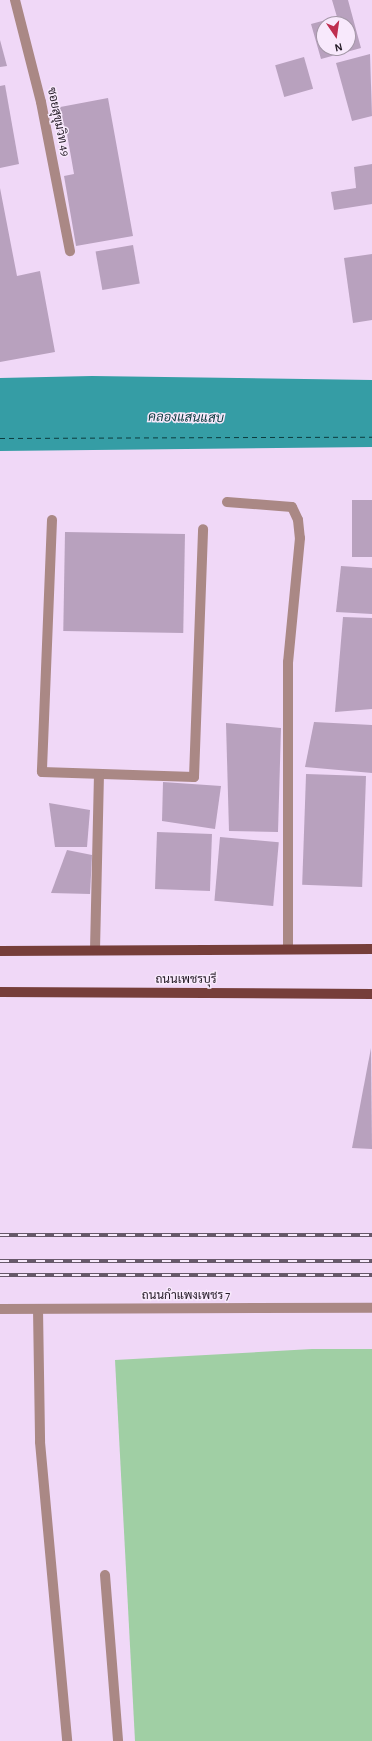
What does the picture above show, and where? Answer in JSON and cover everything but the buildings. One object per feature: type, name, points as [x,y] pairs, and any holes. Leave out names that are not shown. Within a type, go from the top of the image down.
[{"type":"main road","points":[[0,951],[372,949]]},
{"type":"main road","name":"ถนนเพชรบุรี","points":[[0,992],[372,994]]},
{"type":"street","name":"ซอยสุขุมวิท 49","points":[[16,0],[41,102],[70,251]]},
{"type":"street","points":[[227,502],[292,507],[299,526],[300,538],[288,662],[288,949]]},
{"type":"street","points":[[52,520],[42,772],[194,777],[203,529]]},
{"type":"street","points":[[95,950],[99,774]]},
{"type":"street","name":"ถนนกำแพงเพชร 7","points":[[0,1309],[372,1308]]},
{"type":"street","points":[[38,1309],[40,1442],[67,1741]]},
{"type":"street","points":[[105,1575],[118,1741]]},
{"type":"shaded area","points":[[312,1349],[372,1349],[372,1741],[135,1741],[115,1360]]},
{"type":"water","name":"คลองแสนแสบ","points":[[92,376],[372,380],[372,447],[0,451],[0,378]]},
{"type":"ferry route","points":[[0,438],[372,437]]},
{"type":"railway","points":[[0,1235],[372,1235]]},
{"type":"railway","points":[[0,1261],[372,1261]]},
{"type":"railway","points":[[0,1275],[372,1275]]}]
